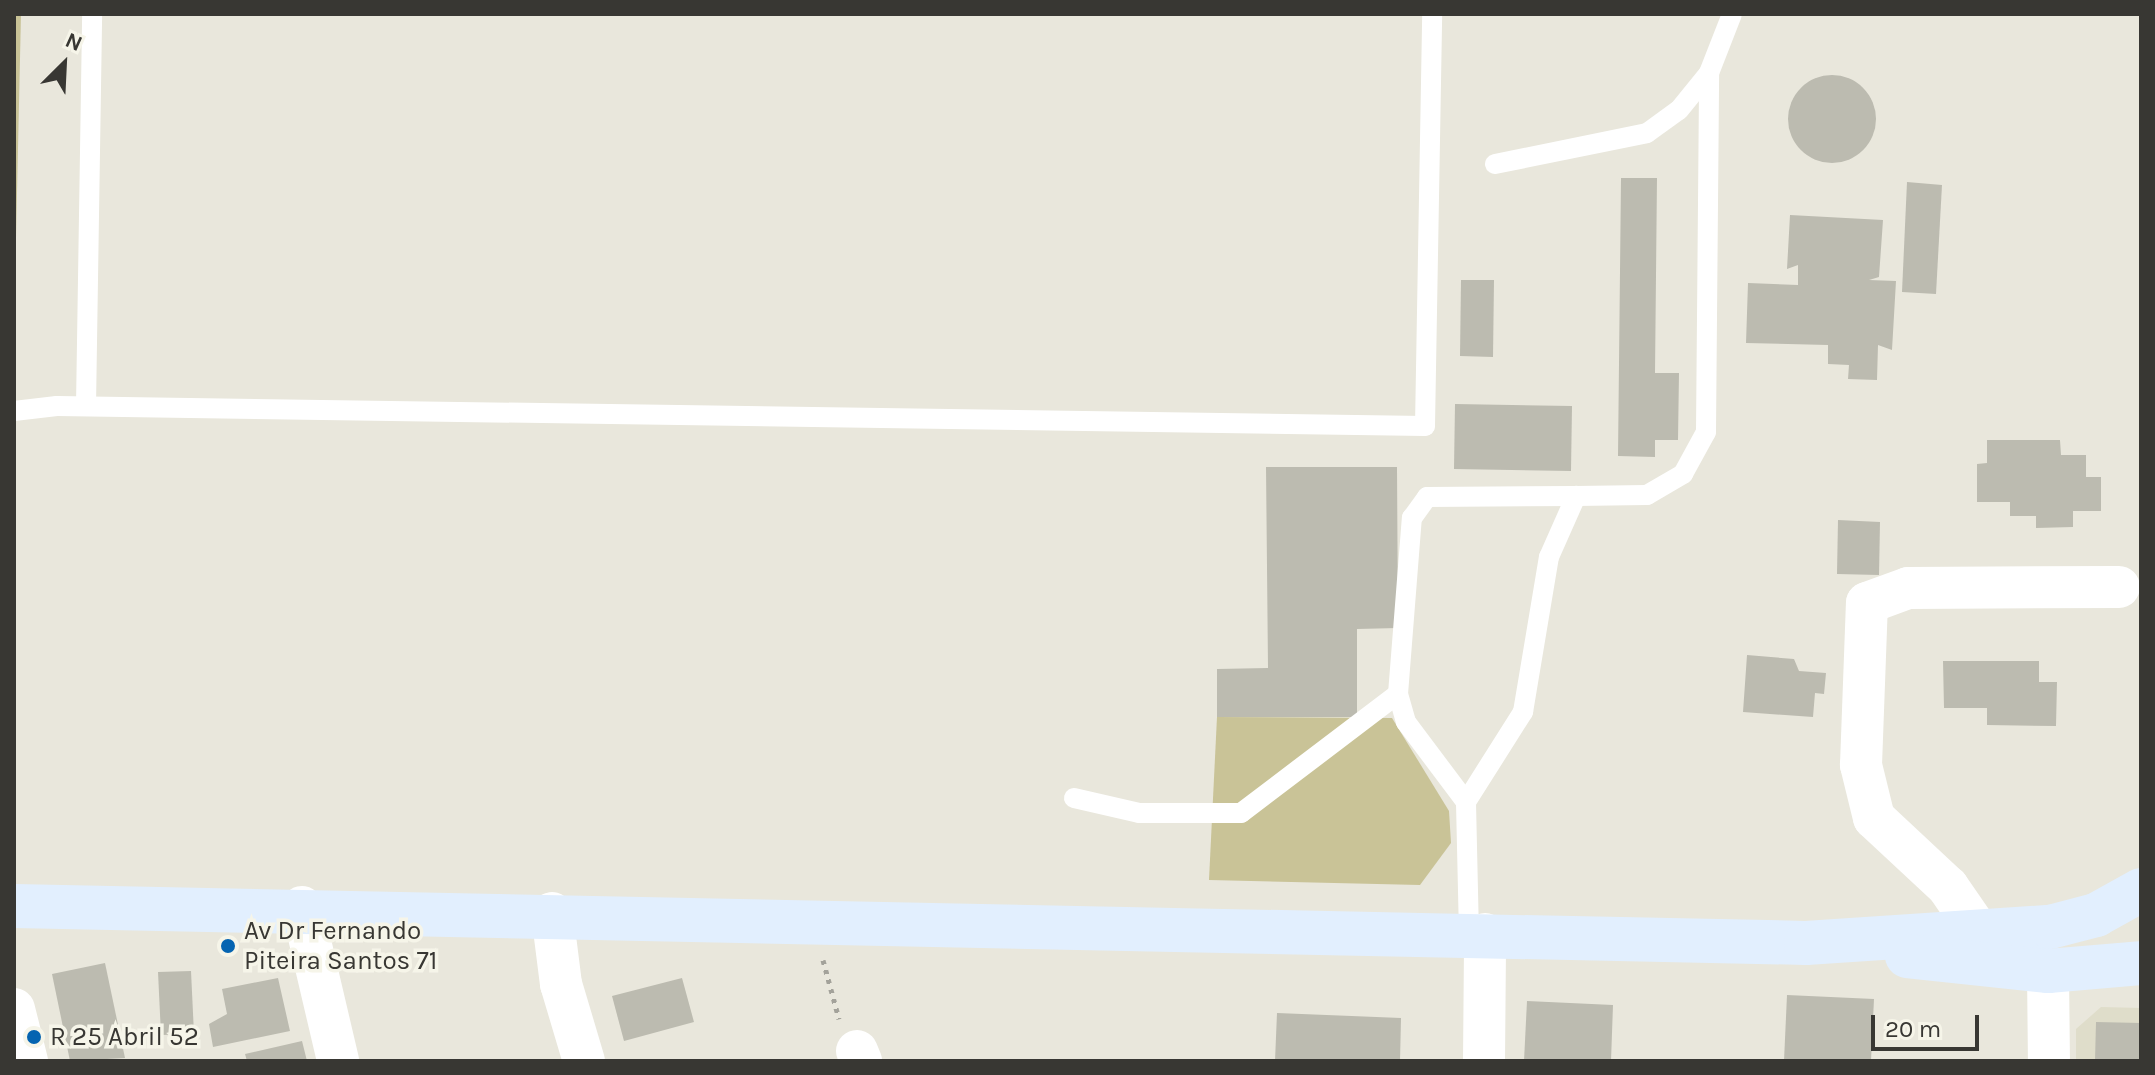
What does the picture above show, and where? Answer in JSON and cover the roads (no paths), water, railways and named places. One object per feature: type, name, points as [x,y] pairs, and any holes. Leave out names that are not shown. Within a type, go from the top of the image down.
[{"type":"street","points":[[1979,932],[1948,887],[1874,818],[1861,765],[1867,603],[1908,588],[2119,587]]},
{"type":"street","points":[[1806,943],[2065,923],[2096,915],[2141,890]]},
{"type":"street","points":[[14,906],[302,907],[1477,934],[1806,943],[2048,971],[2141,963]]},
{"type":"street","points":[[302,907],[338,1061]]},
{"type":"street","points":[[552,913],[561,984],[584,1061]]},
{"type":"street","points":[[1477,934],[1484,1061]]},
{"type":"street","points":[[2048,971],[2049,1061]]},
{"type":"street","points":[[14,1009],[27,1061]]},
{"type":"lane","points":[[86,406],[92,14]]},
{"type":"lane","points":[[17,407],[1425,426],[1432,14]]},
{"type":"lane","points":[[1495,164],[1647,133],[1679,110],[1709,73],[1732,14]]},
{"type":"lane","points":[[1477,934],[1466,802],[1406,722],[1398,694],[1412,518],[1427,497],[1647,495],[1683,474],[1706,432],[1709,73]]},
{"type":"lane","points":[[1466,802],[1523,712],[1549,557],[1576,496]]},
{"type":"lane","points":[[1074,798],[1139,813],[1241,813],[1398,694]]},
{"type":"place","name":"Av Dr Fernando Piteira Santos 71","points":[[228,946]]},
{"type":"place","name":"R 25 Abril 52","points":[[34,1037]]}]
